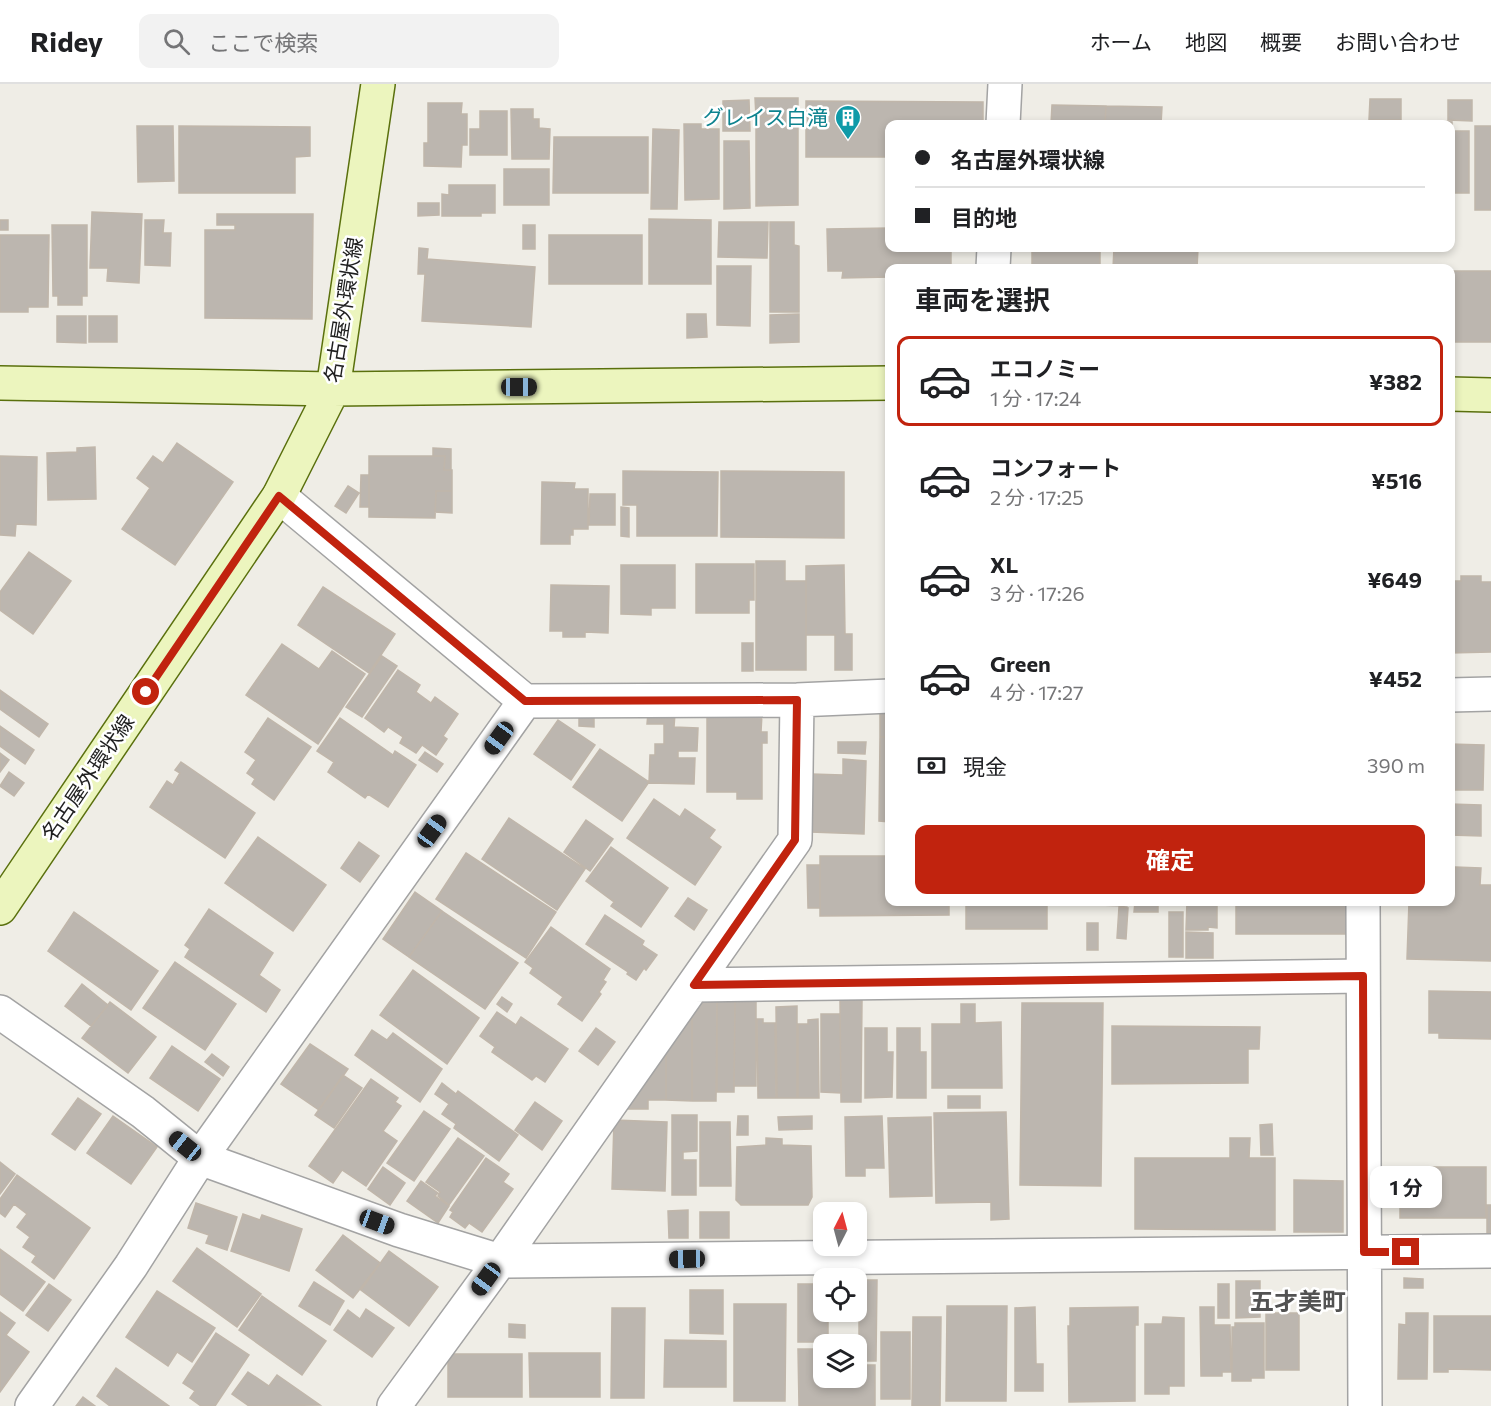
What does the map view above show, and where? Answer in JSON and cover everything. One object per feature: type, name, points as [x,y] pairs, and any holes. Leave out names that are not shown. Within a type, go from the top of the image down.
[{"type":"main road","name":"名古屋外環状線","points":[[0,908],[279,496],[333,389],[378,84]]},
{"type":"main road","points":[[0,383],[333,389],[885,383]]},
{"type":"main road","points":[[1455,394],[1491,395]]},
{"type":"street","points":[[1002,120],[1005,84]]},
{"type":"street","points":[[279,496],[525,701],[797,700],[885,696]]},
{"type":"street","points":[[1455,695],[1491,694]]},
{"type":"street","points":[[394,1406],[500,1261],[795,840],[797,700]]},
{"type":"street","points":[[32,1406],[131,1266],[200,1158],[525,701]]},
{"type":"street","points":[[1363,906],[1365,1406]]},
{"type":"street","points":[[694,985],[1363,976]]},
{"type":"street","points":[[0,1012],[143,1113],[200,1158],[399,1230],[500,1261],[1491,1251]]},
{"type":"building","points":[[755,98],[798,98],[798,116],[756,117]]},
{"type":"building","points":[[1370,99],[1401,99],[1401,120],[1369,120]]},
{"type":"building","points":[[749,100],[750,131],[723,131],[723,101]]},
{"type":"building","points":[[1448,100],[1472,100],[1472,121],[1448,120]]},
{"type":"building","name":"グレイス白滝","points":[[806,101],[983,102],[983,120],[885,120],[885,157],[806,157]]},
{"type":"building","points":[[428,103],[462,103],[461,114],[467,114],[467,145],[462,145],[461,167],[424,166],[424,143],[428,143]]},
{"type":"building","points":[[1052,105],[1106,106],[1105,120],[1051,120]]},
{"type":"building","points":[[1106,106],[1162,107],[1161,120],[1105,120]]},
{"type":"building","points":[[511,109],[533,109],[533,119],[539,119],[539,128],[550,129],[549,159],[512,159]]},
{"type":"building","points":[[480,111],[507,111],[507,155],[470,155],[470,129],[480,129]]},
{"type":"building","points":[[798,116],[798,205],[756,206],[756,117]]},
{"type":"building","points":[[684,124],[701,124],[701,129],[719,129],[719,199],[685,200]]},
{"type":"building","points":[[137,126],[173,126],[174,181],[138,182]]},
{"type":"building","points":[[179,126],[310,127],[310,156],[295,157],[295,193],[179,193]]},
{"type":"building","points":[[1475,126],[1491,126],[1491,210],[1475,210]]},
{"type":"building","points":[[653,129],[679,130],[677,209],[651,209]]},
{"type":"building","points":[[1455,131],[1469,131],[1469,193],[1455,193]]},
{"type":"building","points":[[554,137],[648,137],[648,193],[553,193]]},
{"type":"building","points":[[724,141],[749,141],[750,208],[724,209]]},
{"type":"building","points":[[504,169],[549,169],[549,205],[504,205]]},
{"type":"building","points":[[449,185],[495,185],[495,213],[481,213],[481,216],[442,216],[442,194],[449,195]]},
{"type":"building","points":[[418,203],[439,203],[439,215],[418,216]]},
{"type":"building","points":[[92,212],[142,214],[139,283],[107,281],[108,268],[90,268]]},
{"type":"building","points":[[217,214],[313,214],[312,319],[205,318],[205,230],[235,230],[235,225],[217,225]]},
{"type":"building","points":[[649,219],[711,220],[711,284],[649,284]]},
{"type":"building","points":[[0,220],[8,220],[8,230],[0,230]]},
{"type":"building","points":[[145,220],[164,220],[163,233],[171,233],[170,266],[145,265]]},
{"type":"building","points":[[719,222],[768,222],[767,258],[718,257]]},
{"type":"building","points":[[770,222],[794,222],[794,245],[799,246],[799,312],[770,312]]},
{"type":"building","points":[[52,225],[87,225],[87,296],[82,296],[82,305],[58,305],[58,296],[53,296]]},
{"type":"building","points":[[523,225],[535,225],[535,249],[523,249]]},
{"type":"building","points":[[885,228],[885,252],[951,252],[951,264],[885,264],[885,277],[842,278],[843,271],[828,271],[827,229]]},
{"type":"building","points":[[0,235],[49,235],[48,307],[28,307],[28,312],[0,312]]},
{"type":"building","points":[[549,235],[642,235],[642,284],[549,284]]},
{"type":"building","points":[[419,248],[428,249],[427,259],[535,267],[531,327],[422,321],[425,274],[418,274]]},
{"type":"building","points":[[1032,252],[1100,252],[1100,264],[1032,264]]},
{"type":"building","points":[[1114,252],[1198,252],[1197,264],[1113,264]]},
{"type":"building","points":[[717,266],[751,266],[750,326],[717,325]]},
{"type":"building","points":[[1455,271],[1491,271],[1491,342],[1455,342]]},
{"type":"building","points":[[687,314],[706,314],[707,337],[687,338]]},
{"type":"building","points":[[799,314],[799,342],[770,343],[770,315]]},
{"type":"building","points":[[57,316],[86,316],[86,343],[57,342]]},
{"type":"building","points":[[89,316],[117,316],[117,342],[89,342]]},
{"type":"building","points":[[177,443],[233,482],[175,565],[122,529],[150,488],[137,478],[153,456],[163,463]]},
{"type":"building","points":[[95,447],[96,499],[48,500],[47,453],[77,452],[77,448]]},
{"type":"building","points":[[433,448],[451,449],[451,470],[444,470],[445,456],[433,456]]},
{"type":"building","points":[[0,456],[37,457],[36,525],[16,524],[15,536],[0,535]]},
{"type":"building","points":[[369,456],[445,456],[444,470],[452,470],[452,491],[436,491],[435,518],[369,517]]},
{"type":"building","points":[[623,471],[718,472],[717,536],[637,536],[637,505],[623,505]]},
{"type":"building","points":[[721,471],[844,472],[844,538],[721,537]]},
{"type":"building","points":[[361,475],[369,475],[369,507],[360,507]]},
{"type":"building","points":[[542,482],[575,483],[574,489],[588,489],[588,529],[573,529],[570,544],[541,544]]},
{"type":"building","points":[[348,486],[359,493],[346,513],[335,506]]},
{"type":"building","points":[[436,491],[452,491],[452,513],[435,512]]},
{"type":"building","points":[[590,494],[615,494],[615,525],[589,525]]},
{"type":"building","points":[[621,507],[629,508],[629,537],[621,536]]},
{"type":"building","points":[[29,552],[71,581],[33,634],[0,610],[0,592]]},
{"type":"building","points":[[756,561],[785,561],[785,581],[806,581],[806,670],[756,670]]},
{"type":"building","points":[[696,564],[754,564],[754,600],[749,600],[749,613],[696,613]]},
{"type":"building","points":[[621,565],[675,565],[675,608],[651,608],[651,615],[621,614]]},
{"type":"building","points":[[844,565],[845,634],[852,634],[852,670],[835,670],[835,635],[806,635],[806,566]]},
{"type":"building","points":[[1461,576],[1481,576],[1481,582],[1491,582],[1491,652],[1455,653],[1455,581],[1461,581]]},
{"type":"building","points":[[551,585],[609,586],[608,633],[585,632],[585,637],[563,637],[563,631],[550,631]]},
{"type":"building","points":[[323,587],[395,634],[369,673],[298,625]]},
{"type":"building","points":[[742,643],[753,643],[753,671],[742,671]]},
{"type":"building","points":[[282,644],[319,669],[332,651],[365,674],[318,744],[246,695]]},
{"type":"building","points":[[382,656],[397,666],[362,717],[346,707]]},
{"type":"building","points":[[398,670],[420,685],[416,692],[431,703],[435,697],[458,714],[443,736],[447,739],[436,755],[422,745],[416,753],[400,743],[403,737],[388,727],[384,732],[365,718]]},
{"type":"building","points":[[0,690],[48,724],[39,737],[0,709]]},
{"type":"building","points":[[648,713],[675,714],[674,727],[698,728],[697,751],[678,751],[678,758],[695,758],[694,784],[649,783],[650,755],[655,755],[655,744],[664,744],[664,724],[647,724]]},
{"type":"building","points":[[880,713],[885,713],[885,737],[880,737]]},
{"type":"building","points":[[579,714],[594,714],[594,727],[579,726]]},
{"type":"building","points":[[707,714],[762,714],[761,732],[767,732],[767,743],[762,743],[762,799],[737,799],[737,792],[707,792]]},
{"type":"building","points":[[268,718],[311,747],[274,800],[252,784],[255,779],[247,773],[256,760],[245,752]]},
{"type":"building","points":[[340,718],[393,755],[395,751],[416,765],[388,807],[368,794],[365,798],[328,772],[334,762],[317,751]]},
{"type":"building","points":[[558,720],[595,745],[571,780],[534,754]]},
{"type":"building","points":[[0,726],[34,750],[25,764],[0,746]]},
{"type":"building","points":[[880,737],[885,737],[885,822],[879,821]]},
{"type":"building","points":[[838,742],[866,742],[865,754],[838,753]]},
{"type":"building","points":[[1455,744],[1484,745],[1483,790],[1455,790]]},
{"type":"building","points":[[600,749],[649,782],[622,821],[573,787]]},
{"type":"building","points":[[425,752],[443,764],[437,772],[419,760]]},
{"type":"building","points":[[0,753],[9,760],[0,772]]},
{"type":"building","points":[[843,759],[866,761],[864,834],[811,832],[812,774],[843,775]]},
{"type":"building","points":[[181,762],[255,813],[225,858],[150,807],[167,781],[173,785],[180,773],[175,770]]},
{"type":"building","points":[[9,772],[24,783],[14,796],[0,786]]},
{"type":"building","points":[[654,799],[680,817],[685,809],[715,830],[709,838],[721,847],[695,885],[627,838]]},
{"type":"building","points":[[1455,804],[1481,805],[1481,836],[1455,835]]},
{"type":"building","points":[[509,818],[585,869],[557,910],[482,859]]},
{"type":"building","points":[[586,820],[613,839],[590,871],[564,852]]},
{"type":"building","points":[[258,837],[326,885],[293,931],[225,883]]},
{"type":"building","points":[[359,842],[379,856],[360,882],[341,868]]},
{"type":"building","points":[[611,847],[668,888],[641,927],[611,906],[614,902],[586,881]]},
{"type":"building","points":[[466,853],[556,912],[526,958],[436,899]]},
{"type":"building","points":[[820,856],[885,856],[885,906],[949,906],[949,915],[820,916]]},
{"type":"building","points":[[807,865],[820,865],[820,908],[808,908]]},
{"type":"building","points":[[1455,867],[1481,868],[1480,885],[1491,885],[1491,961],[1407,959],[1409,906],[1455,906]]},
{"type":"building","points":[[415,892],[442,911],[409,957],[383,939]]},
{"type":"building","points":[[688,898],[707,910],[694,930],[675,916]]},
{"type":"building","points":[[966,906],[1047,906],[1047,929],[966,929]]},
{"type":"building","points":[[1135,906],[1158,906],[1158,912],[1134,912]]},
{"type":"building","points":[[1187,906],[1217,906],[1217,928],[1186,930]]},
{"type":"building","points":[[1236,906],[1353,906],[1353,934],[1236,934]]},
{"type":"building","points":[[1119,907],[1128,908],[1126,939],[1117,938]]},
{"type":"building","points":[[209,909],[273,953],[259,975],[280,990],[266,1012],[185,957],[190,949],[185,945]]},
{"type":"building","points":[[442,911],[518,963],[485,1009],[409,957]]},
{"type":"building","points":[[74,912],[158,971],[131,1010],[48,951]]},
{"type":"building","points":[[1169,912],[1183,912],[1183,957],[1169,957]]},
{"type":"building","points":[[605,915],[644,941],[642,945],[657,955],[636,980],[627,974],[628,972],[586,944]]},
{"type":"building","points":[[1087,923],[1098,923],[1098,950],[1087,950]]},
{"type":"building","points":[[551,927],[610,969],[603,980],[606,982],[599,992],[601,994],[582,1021],[558,1004],[563,997],[530,973],[533,968],[525,962]]},
{"type":"building","points":[[1186,932],[1213,933],[1213,958],[1186,958]]},
{"type":"building","points":[[175,962],[236,1004],[205,1050],[143,1008]]},
{"type":"building","points":[[413,970],[479,1018],[447,1064],[380,1015]]},
{"type":"building","points":[[82,984],[108,1005],[91,1026],[65,1006]]},
{"type":"building","points":[[1429,991],[1491,992],[1491,1039],[1439,1038],[1439,1033],[1429,1033]]},
{"type":"building","points":[[756,995],[756,1086],[734,1086],[735,996]]},
{"type":"building","points":[[502,997],[512,1004],[507,1012],[497,1004]]},
{"type":"building","points":[[696,1000],[717,1000],[716,1101],[692,1101],[692,1007]]},
{"type":"building","points":[[717,1000],[735,1000],[734,1092],[717,1092]]},
{"type":"building","points":[[840,1000],[862,1000],[861,1102],[841,1102]]},
{"type":"building","points":[[110,1002],[156,1037],[128,1073],[82,1038]]},
{"type":"building","points":[[1022,1003],[1103,1003],[1101,1186],[1020,1185]]},
{"type":"building","points":[[961,1004],[975,1004],[975,1023],[1001,1022],[1002,1088],[932,1088],[932,1024],[961,1024]]},
{"type":"building","points":[[797,1006],[797,1098],[777,1098],[776,1007]]},
{"type":"building","points":[[692,1007],[692,1101],[666,1100],[666,1040]]},
{"type":"building","points":[[497,1012],[516,1025],[521,1017],[568,1049],[545,1082],[536,1076],[532,1080],[492,1052],[495,1047],[480,1036]]},
{"type":"building","points":[[821,1014],[840,1014],[841,1093],[821,1092]]},
{"type":"building","points":[[757,1019],[763,1019],[763,1023],[775,1023],[776,1098],[758,1098]]},
{"type":"building","points":[[818,1019],[819,1098],[798,1098],[798,1024],[808,1024],[808,1020]]},
{"type":"building","points":[[1112,1026],[1260,1027],[1259,1049],[1248,1049],[1248,1083],[1112,1084]]},
{"type":"building","points":[[596,1028],[615,1042],[598,1065],[579,1051]]},
{"type":"building","points":[[865,1028],[887,1028],[887,1052],[893,1052],[892,1097],[865,1098]]},
{"type":"building","points":[[897,1028],[920,1028],[920,1052],[926,1052],[926,1098],[897,1098]]},
{"type":"building","points":[[372,1030],[387,1040],[393,1033],[442,1069],[420,1102],[355,1055]]},
{"type":"building","points":[[666,1040],[666,1100],[648,1100],[648,1109],[617,1109]]},
{"type":"building","points":[[310,1044],[348,1069],[319,1110],[281,1084]]},
{"type":"building","points":[[172,1046],[220,1079],[198,1111],[150,1078]]},
{"type":"building","points":[[212,1054],[229,1067],[223,1076],[205,1062]]},
{"type":"building","points":[[343,1075],[362,1088],[334,1128],[315,1115]]},
{"type":"building","points":[[371,1079],[398,1098],[395,1102],[401,1106],[383,1131],[397,1141],[366,1186],[342,1170],[333,1183],[309,1166]]},
{"type":"building","points":[[442,1083],[456,1094],[458,1091],[518,1135],[499,1161],[454,1128],[456,1124],[442,1114],[449,1104],[435,1094]]},
{"type":"building","points":[[948,1096],[980,1096],[980,1108],[948,1108]]},
{"type":"building","points":[[78,1098],[101,1114],[75,1150],[52,1134]]},
{"type":"building","points":[[535,1102],[562,1121],[542,1150],[515,1130]]},
{"type":"building","points":[[424,1111],[450,1129],[414,1181],[387,1163]]},
{"type":"building","points":[[1006,1112],[1009,1219],[991,1220],[991,1202],[936,1203],[934,1113]]},
{"type":"building","points":[[672,1115],[697,1115],[697,1151],[683,1152],[683,1160],[696,1160],[696,1195],[672,1195]]},
{"type":"building","points":[[113,1116],[157,1147],[131,1184],[87,1153]]},
{"type":"building","points":[[738,1116],[748,1116],[748,1135],[737,1135]]},
{"type":"building","points":[[812,1116],[812,1129],[779,1130],[778,1117]]},
{"type":"building","points":[[882,1116],[884,1168],[865,1168],[865,1176],[846,1176],[845,1117]]},
{"type":"building","points":[[931,1117],[932,1196],[890,1197],[888,1118]]},
{"type":"building","points":[[614,1120],[667,1122],[665,1191],[612,1189]]},
{"type":"building","points":[[700,1122],[730,1122],[731,1186],[700,1186]]},
{"type":"building","points":[[1272,1124],[1273,1155],[1261,1155],[1260,1125]]},
{"type":"building","points":[[458,1138],[484,1156],[449,1205],[438,1196],[440,1192],[426,1182]]},
{"type":"building","points":[[766,1138],[782,1139],[782,1145],[811,1146],[812,1197],[808,1205],[741,1205],[736,1200],[737,1147],[766,1145]]},
{"type":"building","points":[[1230,1138],[1250,1138],[1249,1158],[1275,1158],[1275,1230],[1135,1229],[1135,1158],[1230,1158]]},
{"type":"building","points":[[486,1158],[509,1174],[503,1182],[513,1189],[482,1232],[469,1223],[465,1228],[450,1217],[453,1212],[450,1210]]},
{"type":"building","points":[[0,1162],[15,1174],[0,1194]]},
{"type":"building","points":[[383,1167],[405,1183],[390,1205],[368,1189]]},
{"type":"building","points":[[1400,1167],[1486,1167],[1486,1218],[1400,1218]]},
{"type":"building","points":[[17,1175],[90,1228],[54,1279],[32,1262],[36,1256],[23,1247],[30,1237],[17,1227],[27,1214],[14,1204],[5,1217],[0,1213],[0,1199]]},
{"type":"building","points":[[1294,1180],[1343,1181],[1343,1232],[1294,1232]]},
{"type":"building","points":[[421,1181],[438,1193],[435,1196],[449,1206],[438,1223],[407,1201]]},
{"type":"building","points":[[196,1203],[237,1217],[227,1250],[206,1243],[209,1235],[188,1228]]},
{"type":"building","points":[[1487,1205],[1491,1205],[1491,1233],[1487,1233]]},
{"type":"building","points":[[688,1210],[688,1238],[669,1238],[668,1211]]},
{"type":"building","points":[[700,1212],[729,1212],[729,1238],[700,1238]]},
{"type":"building","points":[[243,1214],[260,1220],[262,1215],[302,1229],[289,1271],[231,1251]]},
{"type":"building","points":[[343,1235],[380,1263],[353,1298],[316,1270]]},
{"type":"building","points":[[197,1248],[261,1294],[237,1327],[173,1281]]},
{"type":"building","points":[[0,1249],[45,1282],[23,1311],[0,1294]]},
{"type":"building","points":[[389,1251],[438,1287],[409,1326],[361,1290]]},
{"type":"building","points":[[1404,1278],[1423,1279],[1423,1288],[1404,1288]]},
{"type":"building","points":[[867,1280],[877,1280],[876,1361],[867,1361],[867,1334],[859,1334],[859,1322],[867,1322]]},
{"type":"building","points":[[1236,1281],[1260,1281],[1260,1317],[1236,1318]]},
{"type":"building","points":[[314,1282],[344,1301],[330,1325],[299,1306]]},
{"type":"building","points":[[49,1284],[71,1300],[48,1331],[26,1315]]},
{"type":"building","points":[[798,1284],[813,1284],[813,1322],[828,1322],[828,1334],[813,1334],[813,1342],[798,1342]]},
{"type":"building","points":[[1218,1284],[1229,1284],[1229,1318],[1218,1318]]},
{"type":"building","points":[[690,1290],[723,1290],[723,1334],[690,1333]]},
{"type":"building","points":[[157,1291],[215,1328],[192,1362],[177,1352],[168,1366],[126,1337]]},
{"type":"building","points":[[262,1296],[326,1341],[302,1375],[239,1330]]},
{"type":"building","points":[[734,1304],[786,1304],[785,1401],[734,1401]]},
{"type":"building","points":[[947,1306],[1007,1306],[1006,1401],[946,1401]]},
{"type":"building","points":[[1035,1307],[1036,1364],[1043,1364],[1043,1391],[1015,1391],[1015,1308]]},
{"type":"building","points":[[1138,1307],[1138,1325],[1135,1325],[1135,1401],[1069,1402],[1068,1326],[1070,1326],[1070,1308]]},
{"type":"building","points":[[1200,1307],[1214,1307],[1214,1325],[1230,1325],[1231,1372],[1222,1372],[1222,1376],[1201,1376]]},
{"type":"building","points":[[612,1308],[645,1308],[644,1398],[611,1398]]},
{"type":"building","points":[[366,1309],[394,1328],[372,1357],[334,1330],[348,1310],[360,1319]]},
{"type":"building","points":[[0,1312],[15,1323],[6,1335],[29,1352],[0,1392]]},
{"type":"building","points":[[1266,1313],[1299,1313],[1299,1370],[1266,1370]]},
{"type":"building","points":[[1406,1313],[1428,1313],[1427,1379],[1398,1379],[1399,1324],[1406,1325]]},
{"type":"building","points":[[1434,1316],[1491,1316],[1491,1370],[1448,1369],[1448,1372],[1434,1372]]},
{"type":"building","points":[[913,1317],[941,1317],[940,1406],[912,1406]]},
{"type":"building","points":[[1163,1317],[1184,1318],[1184,1386],[1169,1386],[1169,1394],[1145,1394],[1145,1324],[1162,1324]]},
{"type":"building","points":[[1235,1323],[1264,1323],[1264,1378],[1232,1381],[1232,1327],[1235,1327]]},
{"type":"building","points":[[509,1324],[525,1325],[525,1338],[509,1337]]},
{"type":"building","points":[[881,1332],[910,1332],[910,1399],[881,1399]]},
{"type":"building","points":[[216,1333],[249,1355],[215,1406],[201,1406],[190,1398],[195,1391],[183,1383]]},
{"type":"building","points":[[665,1340],[726,1341],[726,1387],[664,1387]]},
{"type":"building","points":[[798,1349],[813,1349],[813,1388],[867,1388],[867,1365],[875,1365],[875,1406],[799,1406]]},
{"type":"building","points":[[529,1353],[600,1353],[600,1397],[530,1397]]},
{"type":"building","points":[[448,1354],[522,1354],[522,1397],[448,1397]]},
{"type":"building","points":[[116,1368],[169,1406],[110,1406],[97,1396]]},
{"type":"building","points":[[248,1372],[269,1386],[277,1375],[320,1405],[249,1406],[232,1394]]},
{"type":"building","points":[[83,1397],[95,1406],[76,1406]]},
{"type":"place","name":"グレイス白滝","points":[[848,141]]},
{"type":"district","name":"五才美町","points":[[1298,1302]]},
{"type":"route","points":[[146,692],[279,496],[525,701],[797,700],[795,840],[694,985],[1363,976],[1364,1252],[1406,1252]]}]
